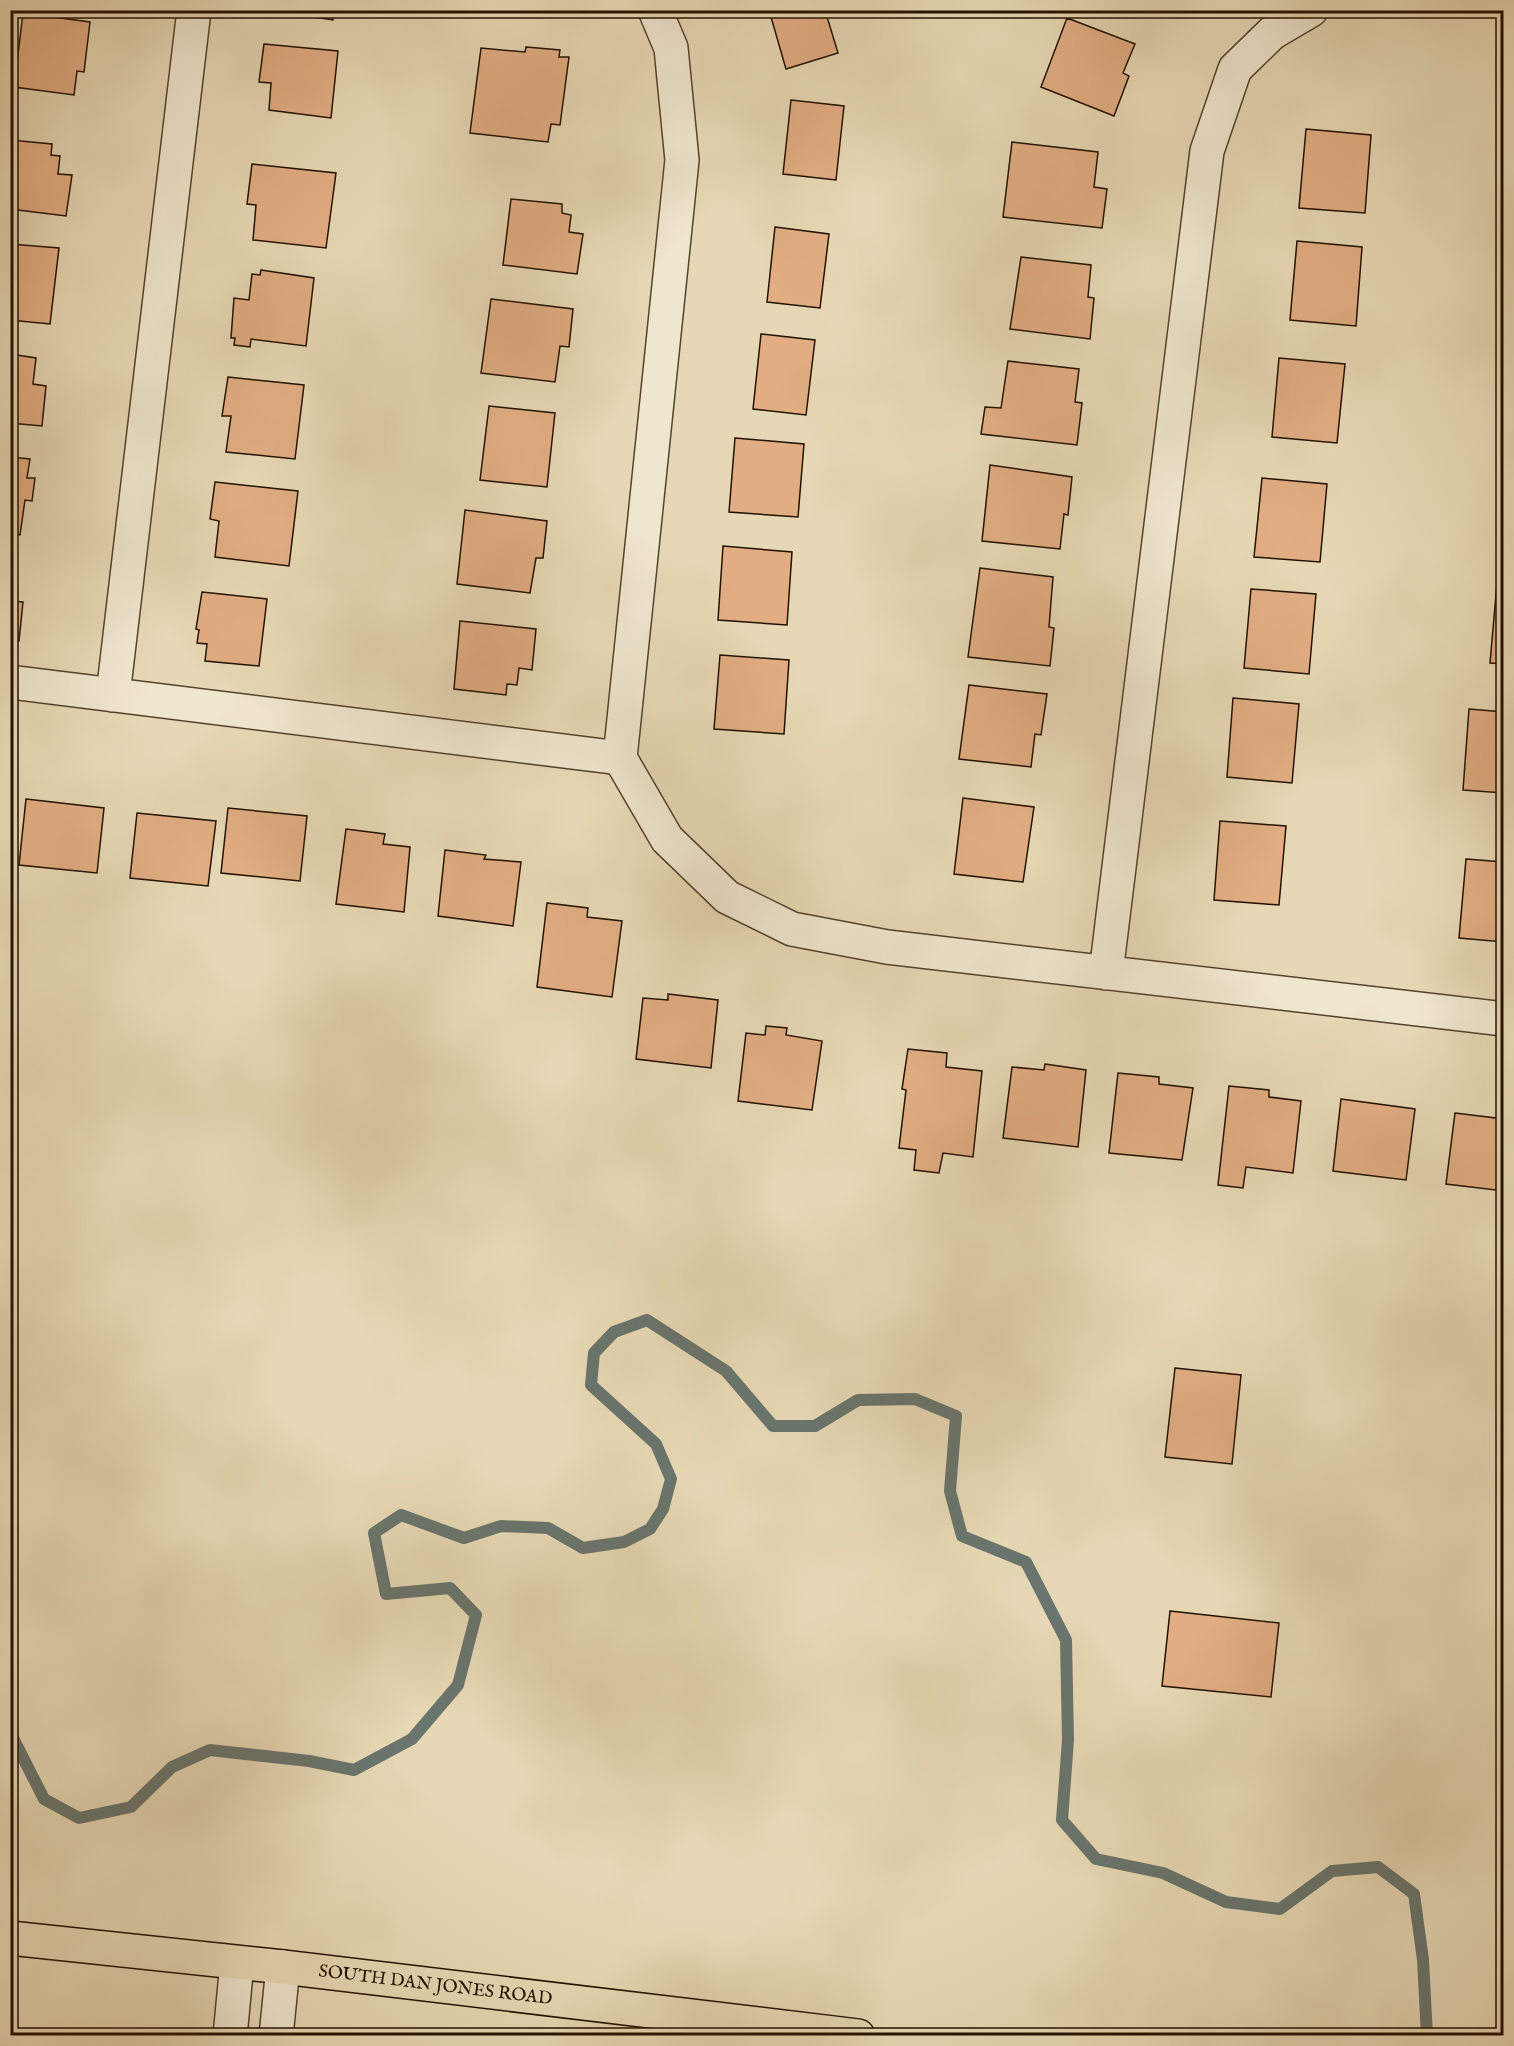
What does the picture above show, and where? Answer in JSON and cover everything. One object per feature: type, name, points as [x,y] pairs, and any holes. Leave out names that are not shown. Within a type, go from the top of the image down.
[{"type":"main road","name":"SOUTH DAN JONES ROAD","points":[[10,1938],[283,1967],[858,2036]]},
{"type":"street","points":[[113,694],[194,10]]},
{"type":"street","points":[[655,10],[670,48],[682,160],[620,758],[667,839],[727,897],[792,929],[887,947],[1503,1019]]},
{"type":"street","points":[[1106,973],[1207,151],[1235,69],[1272,33],[1311,10]]},
{"type":"street","points":[[10,682],[620,758]]},
{"type":"street","points":[[230,2036],[237,1963]]},
{"type":"street","points":[[276,2036],[283,1967]]},
{"type":"building","points":[[266,10],[334,10],[333,20]]},
{"type":"building","points":[[769,10],[825,10],[838,53],[786,69]]},
{"type":"building","points":[[23,13],[90,22],[84,72],[77,71],[74,95],[14,87]]},
{"type":"building","points":[[1067,18],[1135,44],[1123,73],[1129,76],[1114,116],[1041,87]]},
{"type":"building","points":[[264,44],[338,51],[331,118],[269,110],[271,83],[259,82]]},
{"type":"building","points":[[526,47],[560,50],[559,57],[569,57],[560,125],[551,124],[548,142],[470,133],[481,48],[525,52]]},
{"type":"building","points":[[791,100],[844,106],[836,180],[783,174]]},
{"type":"building","points":[[1306,129],[1371,135],[1365,213],[1299,208]]},
{"type":"building","points":[[10,140],[52,144],[51,155],[60,156],[58,174],[72,175],[66,216],[10,209]]},
{"type":"building","points":[[1012,142],[1098,152],[1094,187],[1107,189],[1102,228],[1003,217]]},
{"type":"building","points":[[252,164],[336,173],[326,248],[253,240],[256,205],[247,204]]},
{"type":"building","points":[[511,199],[562,204],[562,213],[571,215],[569,232],[583,234],[577,274],[503,265]]},
{"type":"building","points":[[775,227],[829,234],[820,308],[767,302]]},
{"type":"building","points":[[1297,241],[1362,247],[1356,326],[1290,320]]},
{"type":"building","points":[[10,244],[59,248],[50,324],[10,320]]},
{"type":"building","points":[[1021,257],[1091,265],[1088,297],[1094,298],[1090,339],[1010,329]]},
{"type":"building","points":[[261,270],[314,278],[306,346],[251,339],[250,347],[234,345],[235,338],[231,338],[234,298],[249,300],[252,274],[260,275]]},
{"type":"building","points":[[491,299],[573,309],[569,347],[560,346],[555,382],[481,373]]},
{"type":"building","points":[[761,334],[815,340],[806,415],[753,409]]},
{"type":"building","points":[[10,354],[36,358],[33,384],[46,386],[42,426],[10,423]]},
{"type":"building","points":[[1279,358],[1345,364],[1337,443],[1272,437]]},
{"type":"building","points":[[1008,361],[1079,369],[1075,402],[1082,403],[1077,445],[981,434],[985,407],[1001,408]]},
{"type":"building","points":[[228,377],[304,385],[295,459],[226,452],[231,416],[222,416]]},
{"type":"building","points":[[489,406],[555,413],[547,487],[480,480]]},
{"type":"building","points":[[735,438],[804,444],[798,517],[729,512]]},
{"type":"building","points":[[10,457],[30,459],[27,478],[35,478],[32,501],[25,500],[20,535],[10,534]]},
{"type":"building","points":[[990,465],[1072,477],[1068,515],[1064,514],[1060,549],[982,541]]},
{"type":"building","points":[[1504,465],[1504,536],[1497,536]]},
{"type":"building","points":[[1262,478],[1327,484],[1320,562],[1254,557]]},
{"type":"building","points":[[215,482],[298,491],[289,566],[215,557],[219,521],[210,519]]},
{"type":"building","points":[[465,510],[547,521],[543,558],[536,558],[530,593],[457,584]]},
{"type":"building","points":[[723,546],[792,552],[787,625],[718,620]]},
{"type":"building","points":[[10,566],[17,567],[12,601],[23,602],[19,641],[10,640]]},
{"type":"building","points":[[980,568],[1053,577],[1049,627],[1054,628],[1050,666],[968,657]]},
{"type":"building","points":[[1497,583],[1504,584],[1504,664],[1490,663]]},
{"type":"building","points":[[1251,589],[1316,594],[1309,674],[1244,668]]},
{"type":"building","points":[[202,592],[267,599],[259,666],[205,661],[207,644],[197,643],[199,630],[196,629]]},
{"type":"building","points":[[460,621],[536,629],[532,670],[519,668],[517,685],[507,684],[506,695],[454,689]]},
{"type":"building","points":[[720,655],[789,660],[784,734],[714,729]]},
{"type":"building","points":[[969,685],[1047,694],[1041,735],[1035,734],[1031,767],[959,759]]},
{"type":"building","points":[[1233,698],[1299,704],[1292,783],[1227,777]]},
{"type":"building","points":[[1469,709],[1504,712],[1504,793],[1463,790]]},
{"type":"building","points":[[963,798],[1034,807],[1023,882],[954,874]]},
{"type":"building","points":[[26,799],[104,808],[97,873],[19,865]]},
{"type":"building","points":[[228,808],[307,816],[300,881],[221,873]]},
{"type":"building","points":[[137,813],[216,821],[208,886],[130,878]]},
{"type":"building","points":[[1220,821],[1286,826],[1279,905],[1214,900]]},
{"type":"building","points":[[346,829],[385,834],[383,844],[410,847],[404,912],[336,904]]},
{"type":"building","points":[[445,850],[486,855],[484,859],[521,862],[513,926],[438,916]]},
{"type":"building","points":[[1466,859],[1504,862],[1504,942],[1459,938]]},
{"type":"building","points":[[547,903],[588,908],[587,917],[622,921],[612,997],[537,987]]},
{"type":"building","points":[[668,994],[718,1000],[711,1068],[636,1059],[643,998],[668,1000]]},
{"type":"building","points":[[766,1026],[787,1028],[786,1035],[822,1041],[812,1110],[738,1101],[746,1033],[765,1035]]},
{"type":"building","points":[[908,1049],[947,1053],[946,1067],[982,1071],[973,1157],[943,1153],[939,1173],[914,1170],[916,1150],[899,1148],[906,1090],[902,1089]]},
{"type":"building","points":[[1045,1064],[1086,1070],[1078,1147],[1003,1138],[1012,1067],[1044,1070]]},
{"type":"building","points":[[1118,1073],[1159,1077],[1159,1084],[1193,1088],[1182,1160],[1109,1153]]},
{"type":"building","points":[[1229,1086],[1269,1090],[1269,1097],[1301,1101],[1293,1173],[1246,1167],[1243,1188],[1218,1185]]},
{"type":"building","points":[[1341,1099],[1415,1109],[1406,1180],[1333,1171]]},
{"type":"building","points":[[1455,1113],[1504,1119],[1504,1191],[1446,1184]]},
{"type":"building","points":[[1175,1368],[1241,1375],[1232,1464],[1165,1457]]},
{"type":"building","points":[[1170,1611],[1279,1623],[1271,1697],[1162,1686]]},
{"type":"waterway","points":[[10,1732],[44,1799],[79,1818],[131,1807],[172,1767],[210,1750],[309,1761],[354,1770],[412,1739],[458,1685],[476,1615],[450,1588],[386,1594],[374,1533],[401,1515],[464,1538],[501,1526],[548,1528],[583,1548],[624,1542],[650,1529],[663,1509],[671,1479],[656,1444],[591,1385],[594,1353],[614,1332],[647,1320],[726,1371],[773,1426],[815,1426],[858,1400],[915,1399],[956,1416],[950,1491],[962,1536],[1026,1562],[1066,1640],[1068,1740],[1062,1820],[1096,1859],[1163,1873],[1226,1902],[1280,1909],[1332,1871],[1378,1867],[1414,1894],[1423,1960],[1427,2036]]}]
